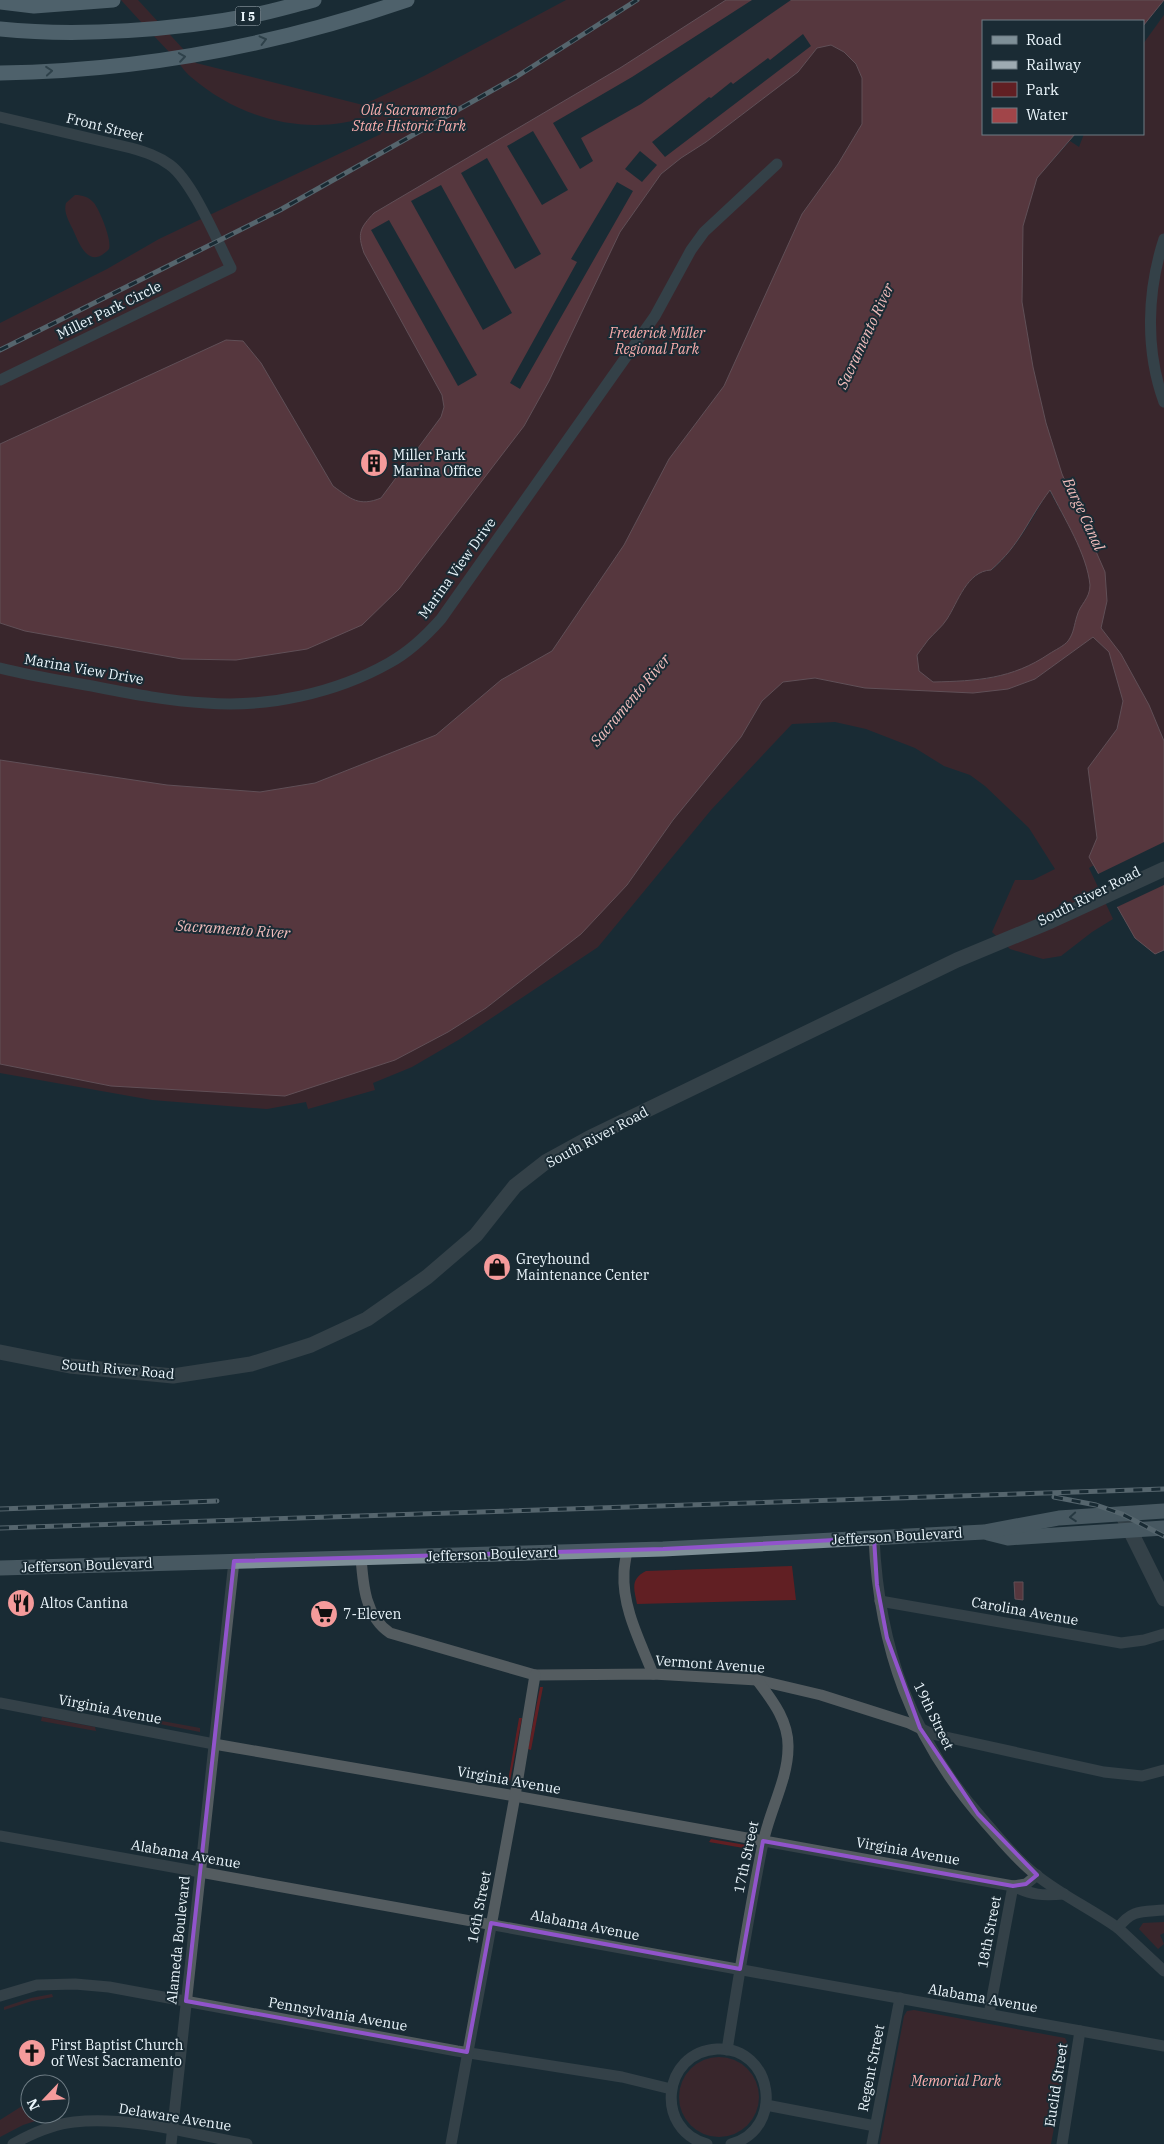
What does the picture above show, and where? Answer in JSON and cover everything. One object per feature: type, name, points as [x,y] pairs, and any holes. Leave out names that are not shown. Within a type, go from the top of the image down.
[{"type":"highway","points":[[0,2],[34,6],[113,0]]},
{"type":"highway","name":"I 5","points":[[0,29],[35,33],[182,25],[255,15],[314,0]]},
{"type":"highway","points":[[0,73],[37,72],[148,62],[216,52],[364,15],[407,0]]},
{"type":"highway","points":[[0,40],[35,33]]},
{"type":"main road","name":"Jefferson Boulevard","points":[[0,1568],[627,1550],[874,1538],[984,1532],[1059,1518],[1164,1511]]},
{"type":"main road","name":"Jefferson Boulevard","points":[[984,1532],[1008,1538],[1164,1528]]},
{"type":"street","name":"Front Street","points":[[0,117],[131,148],[152,154],[169,165],[187,182],[231,268]]},
{"type":"street","name":"Marina View Drive","points":[[0,668],[162,699],[225,704],[286,698],[318,691],[370,673],[391,663],[426,635],[441,619],[655,316],[686,258],[704,232],[777,164]]},
{"type":"street","points":[[1164,239],[1155,272],[1151,325],[1153,355],[1164,402]]},
{"type":"street","name":"Miller Park Circle","points":[[0,380],[231,268]]},
{"type":"street","name":"South River Road","points":[[0,1352],[70,1366],[174,1376],[251,1364],[311,1345],[367,1319],[427,1277],[476,1235],[515,1186],[547,1161],[588,1138],[941,968],[1016,935],[1164,859]]},
{"type":"street","name":"South River Road","points":[[1050,918],[1164,869]]},
{"type":"street","points":[[1122,1514],[1164,1599]]},
{"type":"street","name":"19th Street","points":[[874,1538],[880,1601],[893,1660],[920,1728],[949,1776],[978,1814],[1015,1856],[1037,1875]]},
{"type":"street","points":[[627,1550],[624,1574],[626,1595],[634,1626],[653,1674]]},
{"type":"street","name":"Vermont Avenue","points":[[361,1557],[365,1591],[373,1615],[381,1626],[390,1633],[536,1675],[653,1674],[758,1680],[820,1695],[909,1723],[932,1734],[1104,1772],[1142,1776],[1164,1770]]},
{"type":"street","name":"Alameda Boulevard","points":[[171,2144],[234,1561]]},
{"type":"street","name":"Carolina Avenue","points":[[880,1601],[1121,1643],[1144,1640],[1164,1634]]},
{"type":"street","name":"16th Street","points":[[451,2144],[490,1924],[516,1796],[536,1675]]},
{"type":"street","name":"17th Street","points":[[727,2050],[763,1841],[786,1763],[788,1747],[780,1713],[758,1680]]},
{"type":"street","name":"Virginia Avenue","points":[[0,1703],[214,1744],[516,1796],[1013,1886],[1030,1894],[1045,1896],[1064,1894]]},
{"type":"street","name":"Alabama Avenue","points":[[0,1836],[1164,2046]]},
{"type":"street","points":[[1013,1886],[1026,1884],[1037,1875],[1118,1928],[1164,1971]]},
{"type":"street","name":"18th Street","points":[[989,2014],[1013,1886]]},
{"type":"street","points":[[1118,1928],[1127,1916],[1133,1913],[1164,1910]]},
{"type":"street","name":"Pennsylvania Avenue","points":[[0,1996],[37,1986],[75,1984],[108,1987],[467,2052],[622,2076],[671,2089]]},
{"type":"street","name":"Regent Street","points":[[872,2144],[900,1998]]},
{"type":"street","name":"Euclid Street","points":[[1062,2144],[1080,2031]]},
{"type":"street","points":[[707,2144],[688,2134],[677,2122],[671,2106],[671,2089],[682,2066],[694,2056],[710,2050],[727,2050],[743,2055],[755,2066],[764,2080],[766,2105],[764,2114],[756,2128],[743,2139],[731,2144]]},
{"type":"street","points":[[766,2105],[875,2126]]},
{"type":"street","name":"Delaware Avenue","points":[[13,2144],[30,2134],[73,2122],[113,2122],[173,2130],[247,2144]]},
{"type":"highlighted area","points":[[874,1538],[877,1585],[887,1638],[920,1728],[978,1814],[1037,1875],[1026,1884],[1013,1886],[763,1841],[740,1969],[491,1923],[467,2052],[186,2001],[234,1561],[663,1549]]},
{"type":"green space","name":"Old Sacramento State Historic Park","points":[[121,0],[138,0],[196,63],[363,105],[424,76],[566,0],[726,0],[620,68],[374,213],[364,253],[442,395],[444,407],[441,417],[381,498],[361,502],[350,498],[333,486],[261,363],[243,341],[226,340],[0,444],[0,323],[107,269],[159,239],[381,134],[370,116],[347,122],[323,125],[299,124],[253,114],[231,104],[211,92],[188,74]]},
{"type":"green space","points":[[1164,15],[1164,741],[1137,682],[1101,628],[1107,601],[1084,522],[1062,474],[1046,423],[1033,367],[1022,302],[1023,226],[1037,178],[1070,141],[1079,147],[1084,135],[1144,135],[1144,43]]},
{"type":"green space","name":"Frederick Miller Regional Park","points":[[831,45],[844,52],[856,64],[862,78],[862,124],[838,164],[802,214],[724,386],[669,459],[624,545],[552,651],[501,680],[436,735],[315,783],[260,792],[167,785],[0,760],[0,623],[25,631],[182,659],[236,660],[307,649],[524,426],[549,381],[620,232],[661,174],[798,72],[817,48]]},
{"type":"green space","points":[[75,195],[80,195],[92,201],[99,212],[109,239],[109,249],[102,255],[91,257],[83,250],[67,218],[66,203]]},
{"type":"green space","points":[[1049,490],[1080,548],[1090,585],[1089,594],[1079,612],[1070,638],[1062,646],[1036,662],[1008,674],[964,681],[933,682],[919,671],[917,655],[945,622],[959,596],[970,581],[983,572],[992,570],[1009,552],[1024,533]]},
{"type":"green space","points":[[1093,637],[1109,652],[1123,701],[1117,729],[1088,768],[1097,838],[1089,857],[1094,865],[1089,868],[1113,919],[1092,932],[1061,956],[1043,959],[1010,949],[992,932],[1015,880],[1033,880],[1055,869],[1029,828],[985,786],[970,775],[944,766],[915,748],[866,729],[835,722],[792,724],[711,810],[598,947],[460,1039],[412,1067],[373,1083],[375,1090],[308,1109],[306,1102],[267,1109],[152,1100],[0,1073],[0,1064],[111,1086],[394,1060],[448,1032],[486,1008],[530,973],[627,885],[673,820],[741,737],[762,701],[783,682],[815,678],[865,688],[973,693],[1008,689],[1035,679]]},
{"type":"green space","points":[[792,1566],[796,1600],[637,1604],[634,1589],[637,1577],[646,1571]]},
{"type":"green space","points":[[540,1687],[543,1687],[531,1750],[528,1749]]},
{"type":"green space","points":[[42,1717],[95,1727],[96,1731],[41,1721]]},
{"type":"green space","points":[[519,1718],[522,1718],[510,1781],[508,1781]]},
{"type":"green space","points":[[151,1719],[200,1728],[200,1732],[150,1722]]},
{"type":"green space","points":[[711,1839],[750,1847],[749,1849],[709,1842]]},
{"type":"green space","points":[[1164,1922],[1164,1933],[1160,1935],[1164,1944],[1158,1949],[1139,1929],[1143,1923]]},
{"type":"green space","points":[[52,1994],[53,1997],[32,2001],[4,2010],[4,2007],[31,1998]]},
{"type":"green space","name":"Memorial Park","points":[[914,2010],[1065,2038],[1069,2046],[1051,2144],[880,2144],[904,2016],[907,2011]]},
{"type":"green space","points":[[719,2057],[734,2060],[747,2069],[756,2082],[759,2097],[756,2112],[747,2125],[734,2134],[719,2137],[704,2134],[691,2125],[682,2112],[679,2097],[682,2082],[691,2069],[704,2060]]},
{"type":"green space","points":[[20,2107],[20,2124],[26,2124],[0,2137],[0,2120]]},
{"type":"water","name":"Sacramento River","points":[[726,0],[1164,0],[1144,25],[1144,20],[982,20],[982,135],[1074,135],[1037,178],[1023,226],[1022,302],[1033,367],[1046,423],[1062,474],[1105,572],[1107,601],[1101,628],[1121,654],[1149,705],[1164,741],[1164,950],[1155,954],[1135,938],[1089,857],[1097,838],[1088,768],[1117,729],[1123,701],[1109,652],[1093,637],[1035,679],[1008,689],[973,693],[865,688],[815,678],[783,682],[762,701],[741,737],[673,820],[627,885],[581,934],[486,1008],[448,1032],[395,1060],[285,1096],[111,1086],[0,1064],[0,760],[167,785],[260,792],[315,783],[436,735],[501,680],[552,651],[624,545],[669,459],[724,386],[802,214],[838,164],[862,124],[862,78],[856,64],[844,52],[831,45],[817,48],[798,72],[661,174],[620,232],[549,381],[524,426],[399,589],[362,625],[307,649],[236,660],[182,659],[25,631],[0,623],[0,444],[226,340],[243,341],[261,363],[333,486],[345,495],[361,502],[381,498],[441,417],[444,407],[442,395],[364,253],[360,236],[361,231],[374,213],[620,68]],"holes":[[[1050,490],[1080,549],[1090,585],[1090,590],[1078,612],[1073,632],[1068,641],[1021,669],[994,677],[964,681],[933,682],[919,671],[917,655],[945,622],[969,581],[983,572],[991,570],[1010,551]]]},
{"type":"water","points":[[1014,1582],[1023,1582],[1023,1600],[1015,1599]]},
{"type":"pier","points":[[752,0],[791,0],[641,104],[581,138],[593,161],[580,169],[553,123],[632,77]]},
{"type":"pier","points":[[803,34],[811,46],[665,157],[652,142],[709,97],[711,98],[731,82],[733,84],[768,58],[770,60]]},
{"type":"pier","points":[[533,131],[568,190],[542,205],[507,146]]},
{"type":"pier","points":[[640,151],[657,165],[642,182],[625,169]]},
{"type":"pier","points":[[487,158],[541,254],[515,269],[461,173]]},
{"type":"pier","points":[[617,182],[633,191],[520,389],[510,383],[577,262],[571,259]]},
{"type":"pier","points":[[441,185],[512,313],[483,330],[411,201]]},
{"type":"pier","points":[[389,220],[477,375],[458,386],[371,230]]},
{"type":"pier","points":[[1164,842],[1164,885],[1115,908],[1096,875]]},
{"type":"railway","points":[[0,350],[280,210],[516,77],[637,0]]},
{"type":"railway","points":[[0,1528],[1164,1489]]},
{"type":"railway","points":[[1054,1497],[1096,1505],[1122,1514],[1164,1536]]},
{"type":"railway","points":[[0,1509],[217,1501]]},
{"type":"place","name":"Miller Park Marina Office","points":[[374,463]]},
{"type":"place","name":"Greyhound Maintenance Center","points":[[497,1267]]},
{"type":"place","name":"Altos Cantina","points":[[21,1603]]},
{"type":"place","name":"7-Eleven","points":[[324,1614]]},
{"type":"place","name":"First Baptist Church of West Sacramento","points":[[32,2053]]},
{"type":"water label","name":"Barge Canal","points":[[1084,514]]}]
